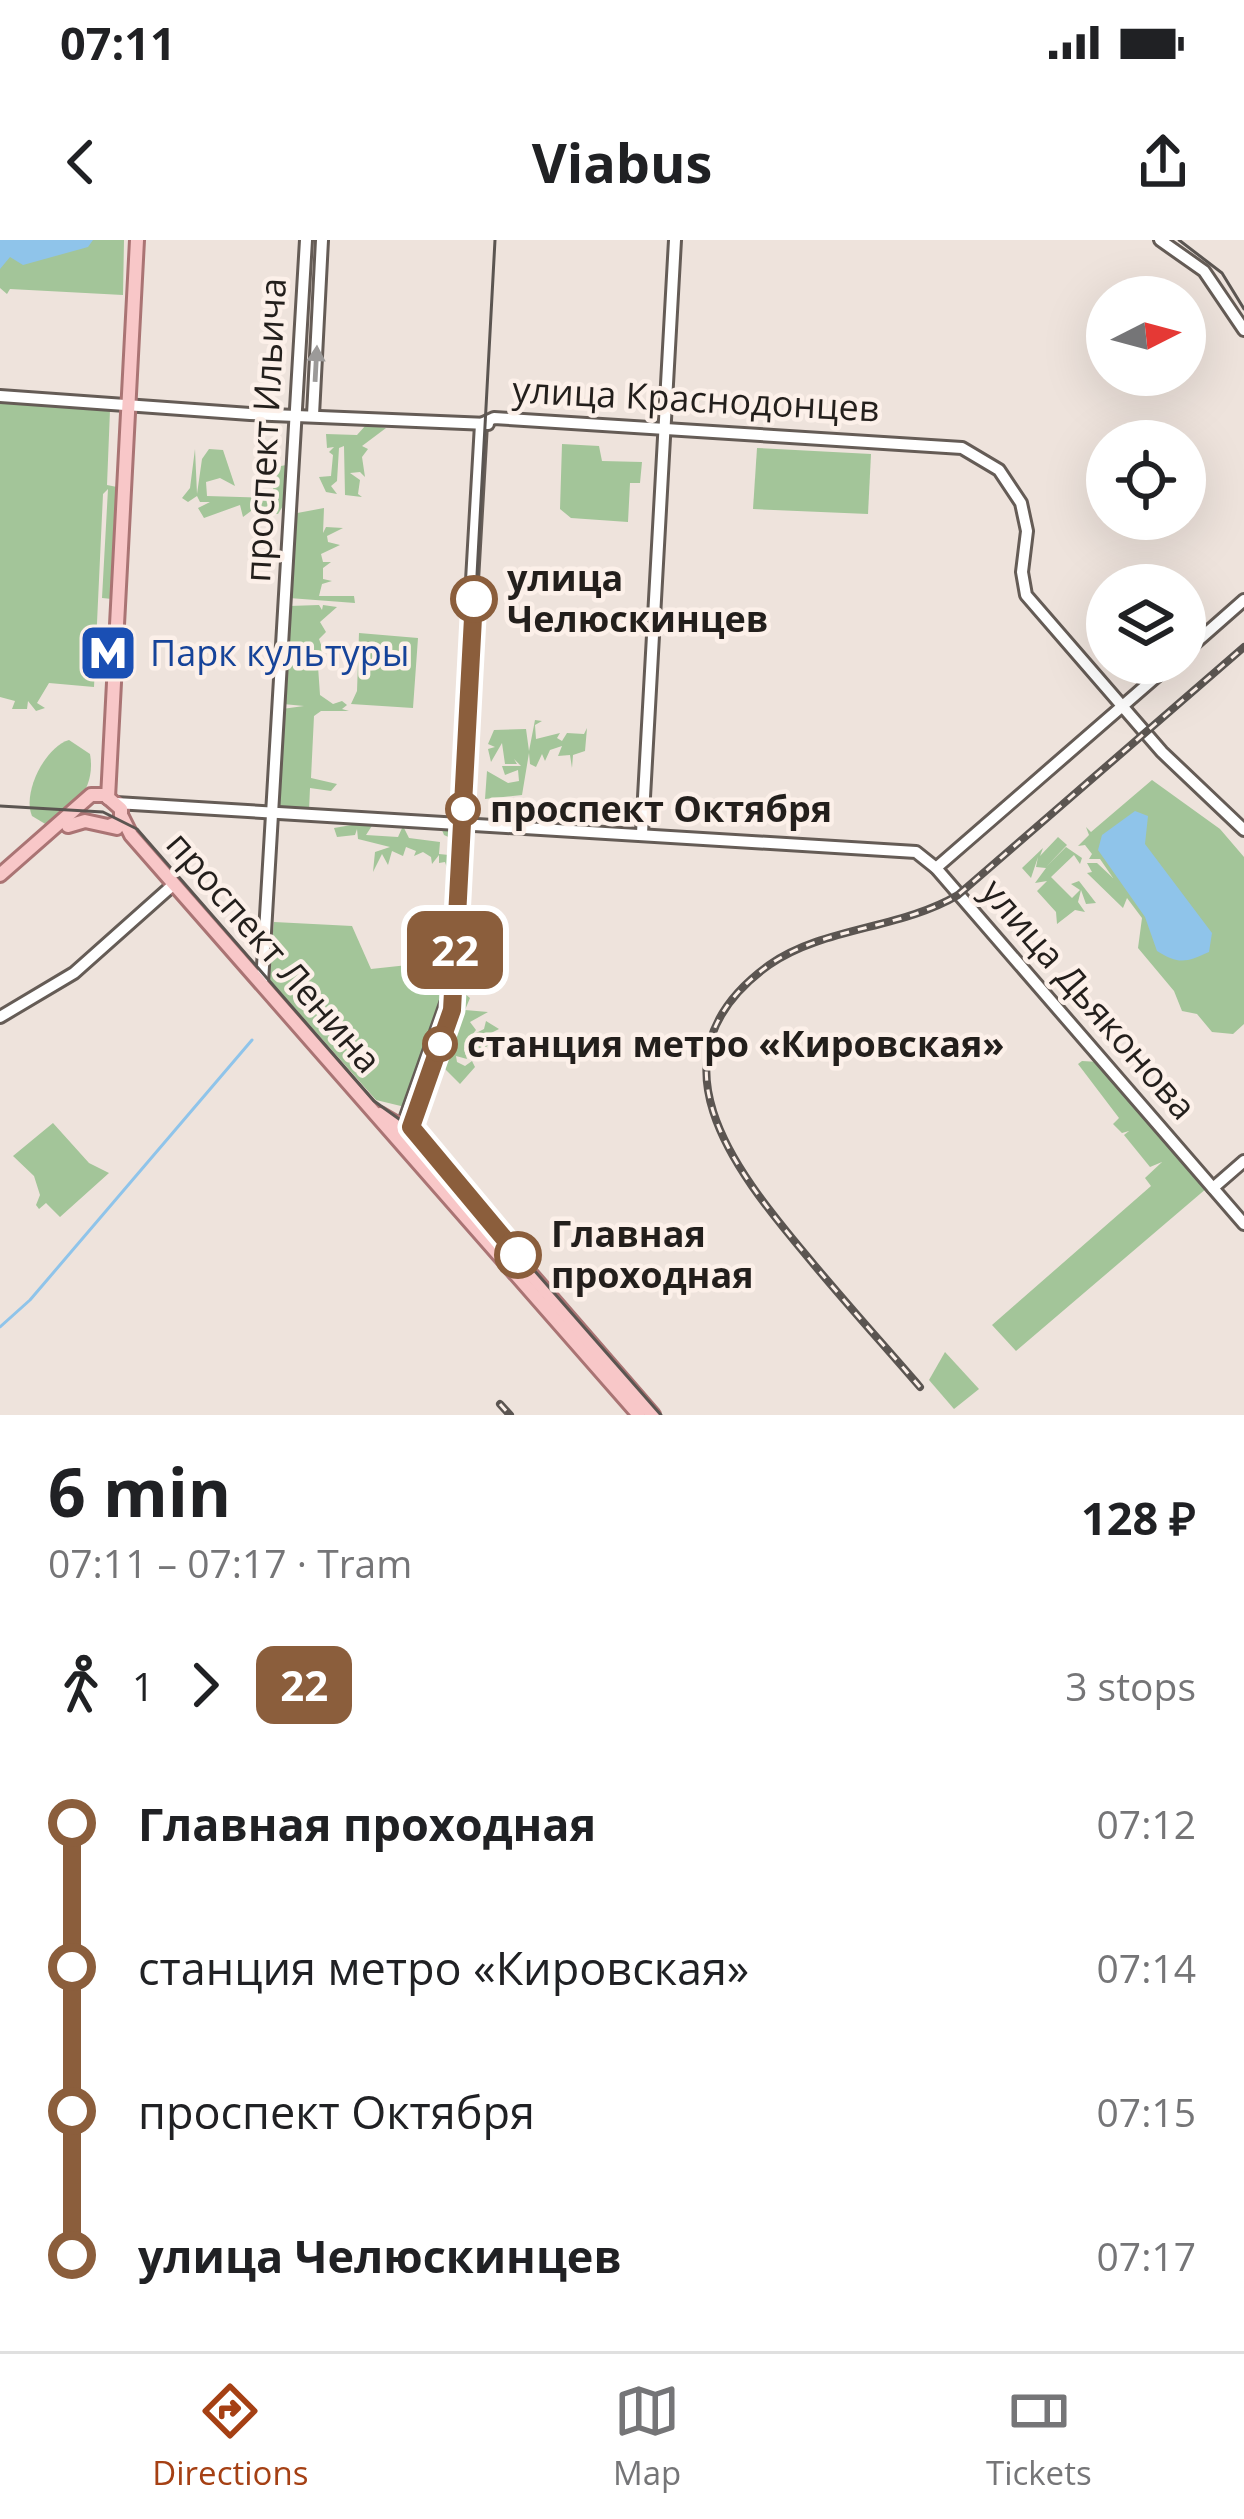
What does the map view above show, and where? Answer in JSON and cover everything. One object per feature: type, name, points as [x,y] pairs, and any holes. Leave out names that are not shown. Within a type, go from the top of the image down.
[{"type":"main road","points":[[108,808],[137,240]]},
{"type":"main road","name":"проспект Ильича","points":[[262,982],[306,240]]},
{"type":"main road","name":"проспект Ильича","points":[[299,418],[318,313],[322,240]]},
{"type":"main road","points":[[643,833],[675,240]]},
{"type":"main road","points":[[1160,240],[1208,275],[1244,330]]},
{"type":"main road","points":[[302,312],[318,313]]},
{"type":"main road","name":"улица Краснодонцев","points":[[0,396],[299,418],[484,424],[496,418],[910,442],[973,452],[1007,479],[1026,522],[1025,592],[1174,763],[1244,830]]},
{"type":"main road","points":[[400,1132],[445,1016],[462,823],[484,424]]},
{"type":"main road","points":[[1206,633],[1244,600]]},
{"type":"main road","points":[[0,878],[108,808],[138,806],[894,848],[916,851],[936,868],[1149,684]]},
{"type":"main road","points":[[0,878],[61,830],[92,821],[108,808]]},
{"type":"main road","name":"проспект Ленина","points":[[108,808],[374,1111],[400,1132],[653,1415]]},
{"type":"main road","name":"улица Дьяконова","points":[[936,868],[1244,1224]]},
{"type":"main road","points":[[0,1017],[74,973],[174,884]]},
{"type":"main road","points":[[1213,1188],[1244,1161]]},
{"type":"main road","name":"проспект Ленина","points":[[523,1274],[639,1415]]},
{"type":"green space","points":[[0,240],[124,240],[123,295],[10,289],[7,294],[0,288]]},
{"type":"green space","points":[[0,400],[110,410],[107,485],[117,487],[112,599],[102,598],[108,489],[103,494],[94,687],[49,683],[37,703],[45,708],[36,711],[28,701],[27,709],[12,709],[15,701],[0,697]]},
{"type":"green space","points":[[366,425],[386,428],[362,446],[368,449],[362,457],[365,477],[350,473],[360,480],[358,494],[362,497],[345,495],[344,446],[339,448],[337,481],[331,486],[337,494],[326,492],[319,477],[331,476],[333,455],[329,452],[334,447],[327,448],[326,434],[357,435]]},
{"type":"green space","points":[[562,444],[599,446],[602,461],[642,462],[640,483],[630,483],[628,522],[571,518],[560,509]]},
{"type":"green space","points":[[757,448],[871,454],[868,514],[753,509]]},
{"type":"green space","points":[[195,449],[197,494],[202,459],[209,449],[223,450],[235,486],[220,478],[206,482],[207,496],[272,498],[276,467],[286,465],[286,501],[278,514],[251,511],[243,517],[240,505],[204,518],[198,508],[210,502],[200,502],[197,496],[188,502],[182,498],[190,488]]},
{"type":"green space","points":[[324,508],[323,533],[326,527],[343,528],[327,536],[328,542],[340,545],[321,554],[323,562],[331,562],[323,568],[323,579],[332,581],[322,584],[319,596],[354,596],[355,603],[289,598],[292,514]]},
{"type":"green space","points":[[319,605],[322,610],[323,605],[337,607],[320,622],[326,632],[319,639],[324,653],[317,652],[320,695],[333,704],[342,701],[347,705],[342,709],[349,711],[321,711],[314,716],[311,778],[337,784],[331,791],[310,788],[309,811],[279,809],[282,709],[304,706],[283,704],[289,606]]},
{"type":"green space","points":[[359,633],[418,638],[413,708],[351,704],[357,691]]},
{"type":"green space","points":[[535,720],[542,721],[535,725],[536,739],[560,733],[557,738],[562,741],[567,733],[584,734],[587,728],[585,751],[573,755],[572,768],[570,755],[558,756],[562,746],[550,750],[545,761],[542,754],[536,767],[530,764],[529,753],[522,795],[485,799],[487,771],[508,783],[519,781],[518,770],[505,775],[502,766],[521,766],[514,759],[517,764],[505,764],[502,743],[491,762],[488,749],[495,747],[488,744],[494,730],[526,729],[529,751]]},
{"type":"green space","points":[[69,740],[90,754],[90,777],[74,806],[47,825],[32,816],[30,795],[44,761]]},
{"type":"green space","points":[[1152,780],[1220,829],[1244,857],[1244,1024],[1233,1034],[1212,1032],[1197,1014],[1182,1011],[1174,991],[1138,948],[1142,918],[1127,898],[1123,908],[1087,873],[1092,872],[1087,863],[1097,863],[1113,878],[1100,859],[1089,859],[1092,854],[1085,845],[1078,846],[1089,835],[1086,827],[1091,832]]},
{"type":"green space","points":[[375,821],[366,835],[398,837],[403,826],[409,838],[440,842],[439,854],[449,855],[458,836],[449,874],[445,862],[439,863],[439,855],[432,864],[431,857],[423,852],[414,856],[416,851],[406,847],[403,856],[392,851],[388,865],[382,854],[373,872],[375,852],[390,847],[358,839],[357,829],[355,835],[337,837],[334,828]]},
{"type":"green space","points":[[447,827],[454,839],[442,830],[425,828]]},
{"type":"green space","points":[[1058,837],[1067,845],[1046,867],[1066,847],[1082,858],[1080,864],[1074,855],[1051,877],[1072,898],[1080,890],[1071,884],[1079,881],[1096,903],[1086,904],[1081,890],[1078,902],[1085,912],[1075,910],[1057,924],[1056,912],[1037,891],[1047,881],[1035,883],[1046,868],[1036,867],[1038,857],[1031,878],[1022,868]]},
{"type":"green space","points":[[274,922],[352,926],[371,969],[408,965],[448,975],[445,1001],[405,1107],[376,1100],[268,978]]},
{"type":"green space","points":[[458,988],[470,998],[465,1010],[488,1012],[470,1022],[476,1030],[472,1035],[484,1029],[486,1021],[499,1029],[487,1035],[491,1043],[474,1057],[472,1044],[464,1049],[467,1059],[456,1056],[457,1062],[465,1066],[472,1061],[475,1067],[460,1084],[437,1061],[452,1025]]},
{"type":"green space","points":[[1099,1062],[1207,1188],[1016,1351],[992,1325],[1151,1186],[1145,1178],[1162,1162],[1150,1167],[1124,1135],[1129,1131],[1122,1133],[1113,1124],[1119,1118],[1078,1064]]},
{"type":"green space","points":[[53,1123],[89,1163],[109,1173],[60,1217],[46,1203],[39,1209],[34,1176],[13,1156]]},
{"type":"green space","points":[[945,1352],[979,1389],[954,1409],[929,1380]]},
{"type":"water","points":[[0,240],[93,240],[88,247],[23,265],[10,257],[0,269]]},
{"type":"water","points":[[1135,811],[1148,816],[1145,844],[1212,933],[1209,952],[1183,960],[1157,951],[1145,917],[1098,850],[1102,835]]},
{"type":"waterway","points":[[0,1327],[30,1300],[252,1040]]},
{"type":"tram line","points":[[414,1133],[454,1003],[495,240]]},
{"type":"tram line","points":[[1179,240],[1222,273],[1244,309]]},
{"type":"tram line","name":"22","points":[[474,599],[452,1010],[411,1127],[518,1255]]},
{"type":"tram line","points":[[0,806],[103,812],[137,829],[374,1101],[406,1124],[661,1415]]},
{"type":"railway","points":[[920,1387],[779,1222],[729,1149],[713,1112],[706,1074],[711,1037],[731,1000],[790,952],[912,915],[958,895],[1244,647]]},
{"type":"railway","points":[[500,1404],[510,1415]]},
{"type":"place","name":"улица Челюскинцев","points":[[474,599]]},
{"type":"place","name":"Парк культуры","points":[[108,653]]},
{"type":"place","name":"проспект Октября","points":[[463,809]]},
{"type":"place","name":"станция метро «Кировская»","points":[[440,1044]]},
{"type":"place","name":"Главная проходная","points":[[518,1255]]}]
